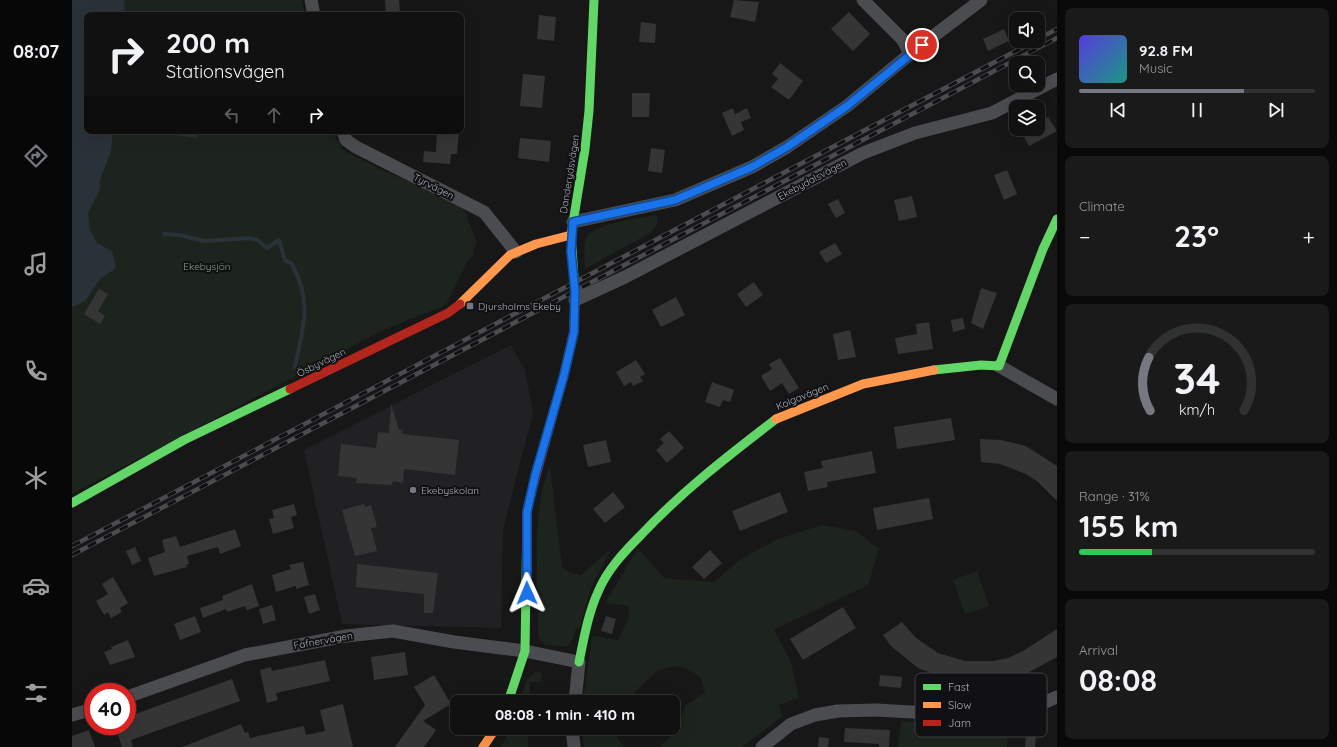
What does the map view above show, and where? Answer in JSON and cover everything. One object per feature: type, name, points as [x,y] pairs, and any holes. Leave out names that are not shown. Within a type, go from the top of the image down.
[{"type":"street","points":[[311,0],[313,12]]},
{"type":"street","name":"Danderydsvägen","points":[[510,695],[525,651],[527,606],[527,512],[535,476],[564,375],[574,332],[575,300],[572,228],[585,149],[589,111],[594,0]]},
{"type":"street","points":[[864,0],[903,40],[910,54]]},
{"type":"street","points":[[572,228],[675,200],[752,167],[787,147],[847,106],[910,54],[981,0]]},
{"type":"street","name":"Ekebydalsvägen","points":[[575,300],[632,274],[863,153],[915,133],[992,113],[1057,79]]},
{"type":"street","name":"Tyrvägen","points":[[344,134],[346,140],[356,147],[484,212],[516,252]]},
{"type":"street","points":[[1057,219],[1043,249],[999,366],[1057,399]]},
{"type":"street","name":"Ösbyvägen","points":[[72,503],[184,440],[448,313],[464,302],[504,260],[528,246],[572,228]]},
{"type":"street","name":"Kolgavägen","points":[[579,662],[585,630],[598,591],[619,558],[664,510],[715,466],[779,416],[863,384],[938,369],[981,365],[999,366]]},
{"type":"street","name":"Fafnervägen","points":[[136,694],[245,655],[346,636],[393,631],[454,642],[525,651],[579,662]]},
{"type":"street","points":[[575,695],[579,662]]},
{"type":"street","points":[[1047,701],[1057,697]]},
{"type":"street","points":[[762,747],[791,724],[815,715],[838,710],[915,712]]},
{"type":"street","points":[[72,715],[84,712]]},
{"type":"street","points":[[483,747],[491,735]]},
{"type":"street","points":[[573,735],[574,747]]},
{"type":"shaded area","points":[[72,0],[124,0],[125,12],[84,12],[84,134],[113,134],[111,151],[100,180],[100,189],[88,213],[90,230],[97,243],[112,251],[116,268],[100,279],[85,301],[72,307]]},
{"type":"shaded area","points":[[166,134],[198,134],[197,138]]},
{"type":"shaded area","name":"Ekebyskolan","points":[[511,345],[525,370],[533,413],[503,530],[501,628],[342,624],[304,450]]},
{"type":"green space","name":"Ekebysjön","points":[[72,0],[302,0],[304,12],[84,12],[84,134],[335,134],[336,139],[344,151],[384,171],[462,204],[477,243],[473,250],[474,254],[466,264],[446,305],[383,330],[72,494]]},
{"type":"green space","points":[[657,215],[657,223],[652,232],[585,269],[585,242],[588,235],[593,231],[610,224]]},
{"type":"green space","points":[[550,466],[562,567],[570,573],[581,575],[611,549],[591,588],[579,629],[576,628],[573,638],[568,646],[545,645],[539,638],[538,629],[538,524],[540,503]]},
{"type":"green space","points":[[822,525],[856,531],[879,549],[868,585],[774,630],[791,662],[799,698],[779,705],[783,716],[742,747],[659,747],[672,735],[680,735],[680,722],[685,706],[705,692],[701,678],[690,670],[674,666],[666,668],[651,677],[633,695],[584,695],[592,636],[618,640],[629,617],[628,606],[605,603],[638,548],[664,578],[714,582],[741,559],[778,539]]},
{"type":"green space","points":[[977,571],[989,606],[965,614],[953,580]]},
{"type":"green space","points":[[536,672],[542,673],[541,682],[530,682],[529,695],[521,695],[527,679]]},
{"type":"green space","points":[[901,721],[915,722],[915,737],[1006,737],[1007,741],[1007,747],[898,747]]},
{"type":"green space","points":[[507,735],[528,735],[528,747],[501,747]]},
{"type":"green space","points":[[583,735],[617,735],[618,740],[624,747],[584,747]]},
{"type":"building","points":[[385,0],[399,0],[400,12],[386,12]]},
{"type":"building","points":[[734,0],[759,2],[755,22],[730,17]]},
{"type":"building","points":[[849,12],[870,34],[853,51],[831,29]]},
{"type":"building","points":[[539,15],[556,17],[554,41],[537,39]]},
{"type":"building","points":[[641,22],[656,24],[655,43],[639,42]]},
{"type":"building","points":[[1004,29],[1009,41],[988,51],[983,39]]},
{"type":"building","points":[[780,63],[803,81],[789,100],[771,87],[778,79],[772,74]]},
{"type":"building","points":[[523,74],[545,76],[542,108],[520,106]]},
{"type":"building","points":[[632,93],[650,93],[649,117],[632,117]]},
{"type":"building","points":[[733,108],[735,114],[747,108],[751,118],[741,122],[744,130],[732,136],[722,113]]},
{"type":"building","points":[[1048,117],[1057,131],[1029,146],[1024,136],[1045,136],[1045,118]]},
{"type":"building","points":[[437,134],[459,134],[457,154],[451,154],[450,164],[423,162],[424,151],[436,152]]},
{"type":"building","points":[[520,138],[551,141],[549,162],[518,158]]},
{"type":"building","points":[[651,148],[665,150],[662,173],[648,171]]},
{"type":"building","points":[[1007,170],[1017,194],[1004,200],[994,175]]},
{"type":"building","points":[[912,196],[917,217],[899,221],[894,200]]},
{"type":"building","points":[[838,199],[845,213],[836,218],[828,204]]},
{"type":"building","points":[[835,243],[842,254],[826,263],[819,252]]},
{"type":"building","points":[[754,282],[763,295],[746,307],[737,294]]},
{"type":"building","points":[[981,288],[997,293],[983,329],[971,323]]},
{"type":"building","points":[[99,289],[108,294],[98,311],[105,316],[100,324],[84,314]]},
{"type":"building","points":[[676,297],[685,315],[661,327],[652,310]]},
{"type":"building","points":[[963,318],[965,329],[953,332],[951,320]]},
{"type":"building","points":[[929,322],[933,349],[898,354],[895,338],[917,334],[916,324]]},
{"type":"building","points":[[850,330],[856,357],[838,360],[833,334]]},
{"type":"building","points":[[780,358],[799,388],[789,394],[782,383],[770,391],[761,376],[772,369],[769,364]]},
{"type":"building","points":[[636,360],[645,374],[640,377],[643,381],[633,386],[631,382],[624,386],[616,372]]},
{"type":"building","points":[[712,382],[734,390],[730,402],[723,400],[720,407],[705,402]]},
{"type":"building","points":[[391,404],[399,430],[402,430],[402,434],[459,440],[455,475],[404,469],[403,483],[393,481],[392,485],[356,483],[357,478],[338,476],[341,444],[376,448],[378,432],[389,433]]},
{"type":"building","points":[[951,418],[955,440],[897,449],[894,427]]},
{"type":"building","points":[[669,431],[684,448],[667,463],[656,450],[664,443],[660,439]]},
{"type":"building","points":[[980,439],[1001,440],[1026,446],[1057,466],[1057,501],[1038,482],[1026,474],[1000,464],[981,462]]},
{"type":"building","points":[[606,440],[611,462],[588,467],[583,445]]},
{"type":"building","points":[[872,451],[876,473],[827,482],[828,487],[808,491],[804,472],[823,468],[821,461]]},
{"type":"building","points":[[613,492],[625,507],[605,523],[593,509]]},
{"type":"building","points":[[780,492],[788,512],[740,531],[732,511]]},
{"type":"building","points":[[929,498],[933,519],[877,530],[873,508]]},
{"type":"building","points":[[294,504],[297,515],[291,517],[294,528],[273,534],[269,519],[274,518],[272,510]]},
{"type":"building","points":[[364,504],[365,507],[371,505],[377,527],[371,528],[377,551],[355,556],[342,510]]},
{"type":"building","points":[[235,529],[241,546],[220,554],[218,547],[187,556],[189,564],[186,565],[187,567],[154,576],[148,558],[165,552],[162,540],[176,536],[180,547]]},
{"type":"building","points":[[135,547],[141,561],[132,565],[126,551]]},
{"type":"building","points":[[710,550],[722,563],[704,579],[692,567]]},
{"type":"building","points":[[303,562],[309,585],[296,589],[296,586],[276,592],[272,575],[291,569],[289,565]]},
{"type":"building","points":[[357,564],[438,573],[433,613],[424,613],[424,594],[356,587]]},
{"type":"building","points":[[113,577],[128,603],[120,608],[122,612],[111,618],[108,612],[104,615],[96,601],[108,594],[102,584]]},
{"type":"building","points":[[252,584],[259,606],[247,610],[245,606],[227,612],[226,609],[203,618],[200,608],[223,600],[222,596]]},
{"type":"building","points":[[315,594],[320,610],[309,614],[304,597]]},
{"type":"building","points":[[272,605],[276,620],[263,624],[259,609]]},
{"type":"building","points":[[843,607],[856,628],[803,660],[790,639]]},
{"type":"building","points":[[195,616],[201,632],[180,640],[174,624]]},
{"type":"building","points":[[606,616],[616,619],[612,634],[601,631]]},
{"type":"building","points":[[902,622],[916,638],[938,653],[965,661],[993,661],[1008,658],[1023,651],[1057,629],[1057,657],[1027,673],[931,673],[918,668],[891,646],[883,635]]},
{"type":"building","points":[[128,640],[135,657],[110,665],[104,652],[112,649],[111,647]]},
{"type":"building","points":[[405,652],[408,675],[374,680],[371,657]]},
{"type":"building","points":[[325,660],[330,681],[276,693],[278,700],[267,703],[260,670],[271,667],[272,671]]},
{"type":"building","points":[[434,675],[450,705],[423,721],[436,730],[424,747],[395,747],[425,705],[414,687]]},
{"type":"building","points":[[880,675],[902,677],[901,688],[879,686]]},
{"type":"building","points":[[232,679],[240,701],[131,740],[133,747],[122,747],[118,735],[136,735],[136,714]]},
{"type":"building","points":[[343,704],[353,747],[182,747],[241,724],[245,733],[248,732],[250,738],[304,726],[306,735],[325,731],[320,710]]},
{"type":"building","points":[[845,728],[890,730],[889,747],[879,747],[879,744],[844,742]]},
{"type":"building","points":[[84,732],[84,735],[91,735],[95,747],[72,747],[72,736]]},
{"type":"building","points":[[819,737],[829,738],[828,747],[818,747]]},
{"type":"building","points":[[1026,737],[1036,737],[1035,747],[1025,747]]},
{"type":"waterway","points":[[164,234],[179,235],[205,241],[249,238],[257,240],[267,248],[279,240],[285,260],[292,264],[298,278],[304,303],[303,327],[295,367]]},
{"type":"railway","points":[[1045,35],[1057,29]]},
{"type":"railway","points":[[72,555],[1057,38]]},
{"type":"railway","points":[[72,546],[1022,48]]},
{"type":"traffic: fast","points":[[574,330],[575,291],[571,235],[585,149],[589,111],[594,0]]},
{"type":"traffic: fast","points":[[934,370],[981,365],[999,366],[1043,249],[1057,219]]},
{"type":"traffic: fast","points":[[72,503],[184,440],[290,389]]},
{"type":"traffic: fast","points":[[579,662],[587,626],[595,600],[606,576],[616,562],[628,548],[688,489],[776,419]]},
{"type":"traffic: fast","points":[[510,695],[525,651],[527,512],[531,494]]},
{"type":"traffic: slow","points":[[460,304],[510,255],[536,244],[571,235]]},
{"type":"traffic: slow","points":[[776,419],[863,384],[934,370]]},
{"type":"traffic: slow","points":[[483,747],[491,735]]},
{"type":"traffic: jam","points":[[290,389],[448,313],[460,304]]},
{"type":"traffic: jam","points":[[531,494],[564,375],[574,330]]},
{"type":"place","name":"Djursholms Ekeby","points":[[470,306]]},
{"type":"place","name":"Ekebyskolan","points":[[413,490]]},
{"type":"route","points":[[527,593],[527,512],[535,476],[564,375],[574,332],[576,309],[571,251],[573,222],[675,200],[752,167],[787,147],[847,106],[922,45]]}]
